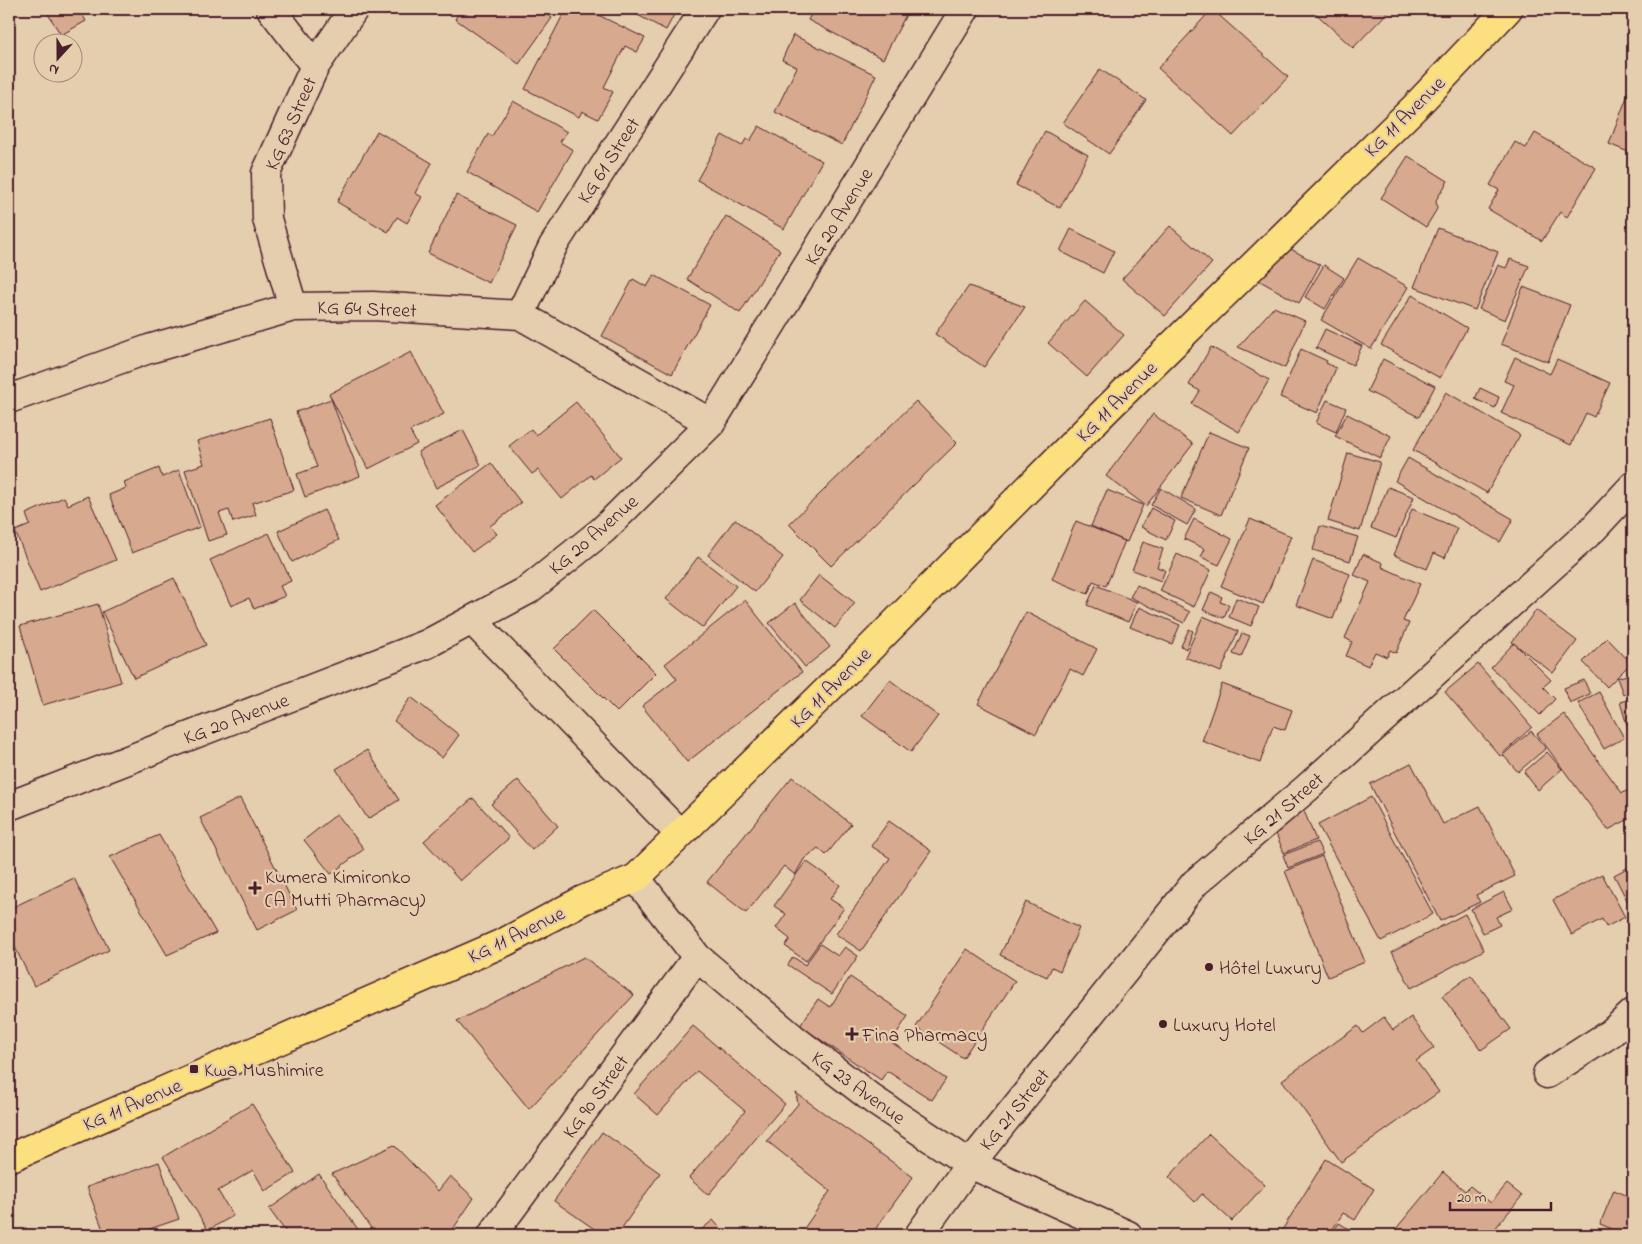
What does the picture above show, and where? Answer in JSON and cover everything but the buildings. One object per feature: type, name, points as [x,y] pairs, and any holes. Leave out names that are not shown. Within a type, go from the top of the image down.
[{"type":"main road","name":"KG 11 Avenue","points":[[9,1158],[505,942],[583,900],[636,878],[1107,409],[1415,108],[1508,9]]},
{"type":"street","points":[[271,9],[315,66]]},
{"type":"street","name":"KG 63 Street","points":[[293,306],[267,219],[266,173],[315,66],[354,9]]},
{"type":"street","name":"KG 61 Street","points":[[520,315],[553,246],[705,9]]},
{"type":"street","name":"KG 20 Avenue","points":[[9,806],[426,644],[528,590],[603,530],[711,423],[965,9]]},
{"type":"street","name":"KG 64 Street","points":[[9,399],[149,349],[293,306],[373,306],[520,315],[711,423]]},
{"type":"street","name":"KG 21 Street","points":[[919,1235],[970,1164],[1195,883],[1307,788],[1594,528],[1633,486]]},
{"type":"street","points":[[472,620],[680,833]]},
{"type":"street","name":"KG 23 Avenue","points":[[636,878],[697,957],[794,1038],[875,1101],[970,1164],[1128,1235]]},
{"type":"street","name":"KG 90 Street","points":[[492,1235],[697,957]]},
{"type":"street","points":[[1547,1074],[1611,1034],[1633,1013]]},
{"type":"place","name":"Kumera Kimironko (A Mutti Pharmacy)","points":[[255,888]]},
{"type":"place","name":"Hôtel Luxury","points":[[1209,967]]},
{"type":"place","name":"Luxury Hotel","points":[[1163,1024]]},
{"type":"place","name":"Fina Pharmacy","points":[[852,1034]]},
{"type":"place","name":"Kwa Mushimire","points":[[194,1069]]}]
